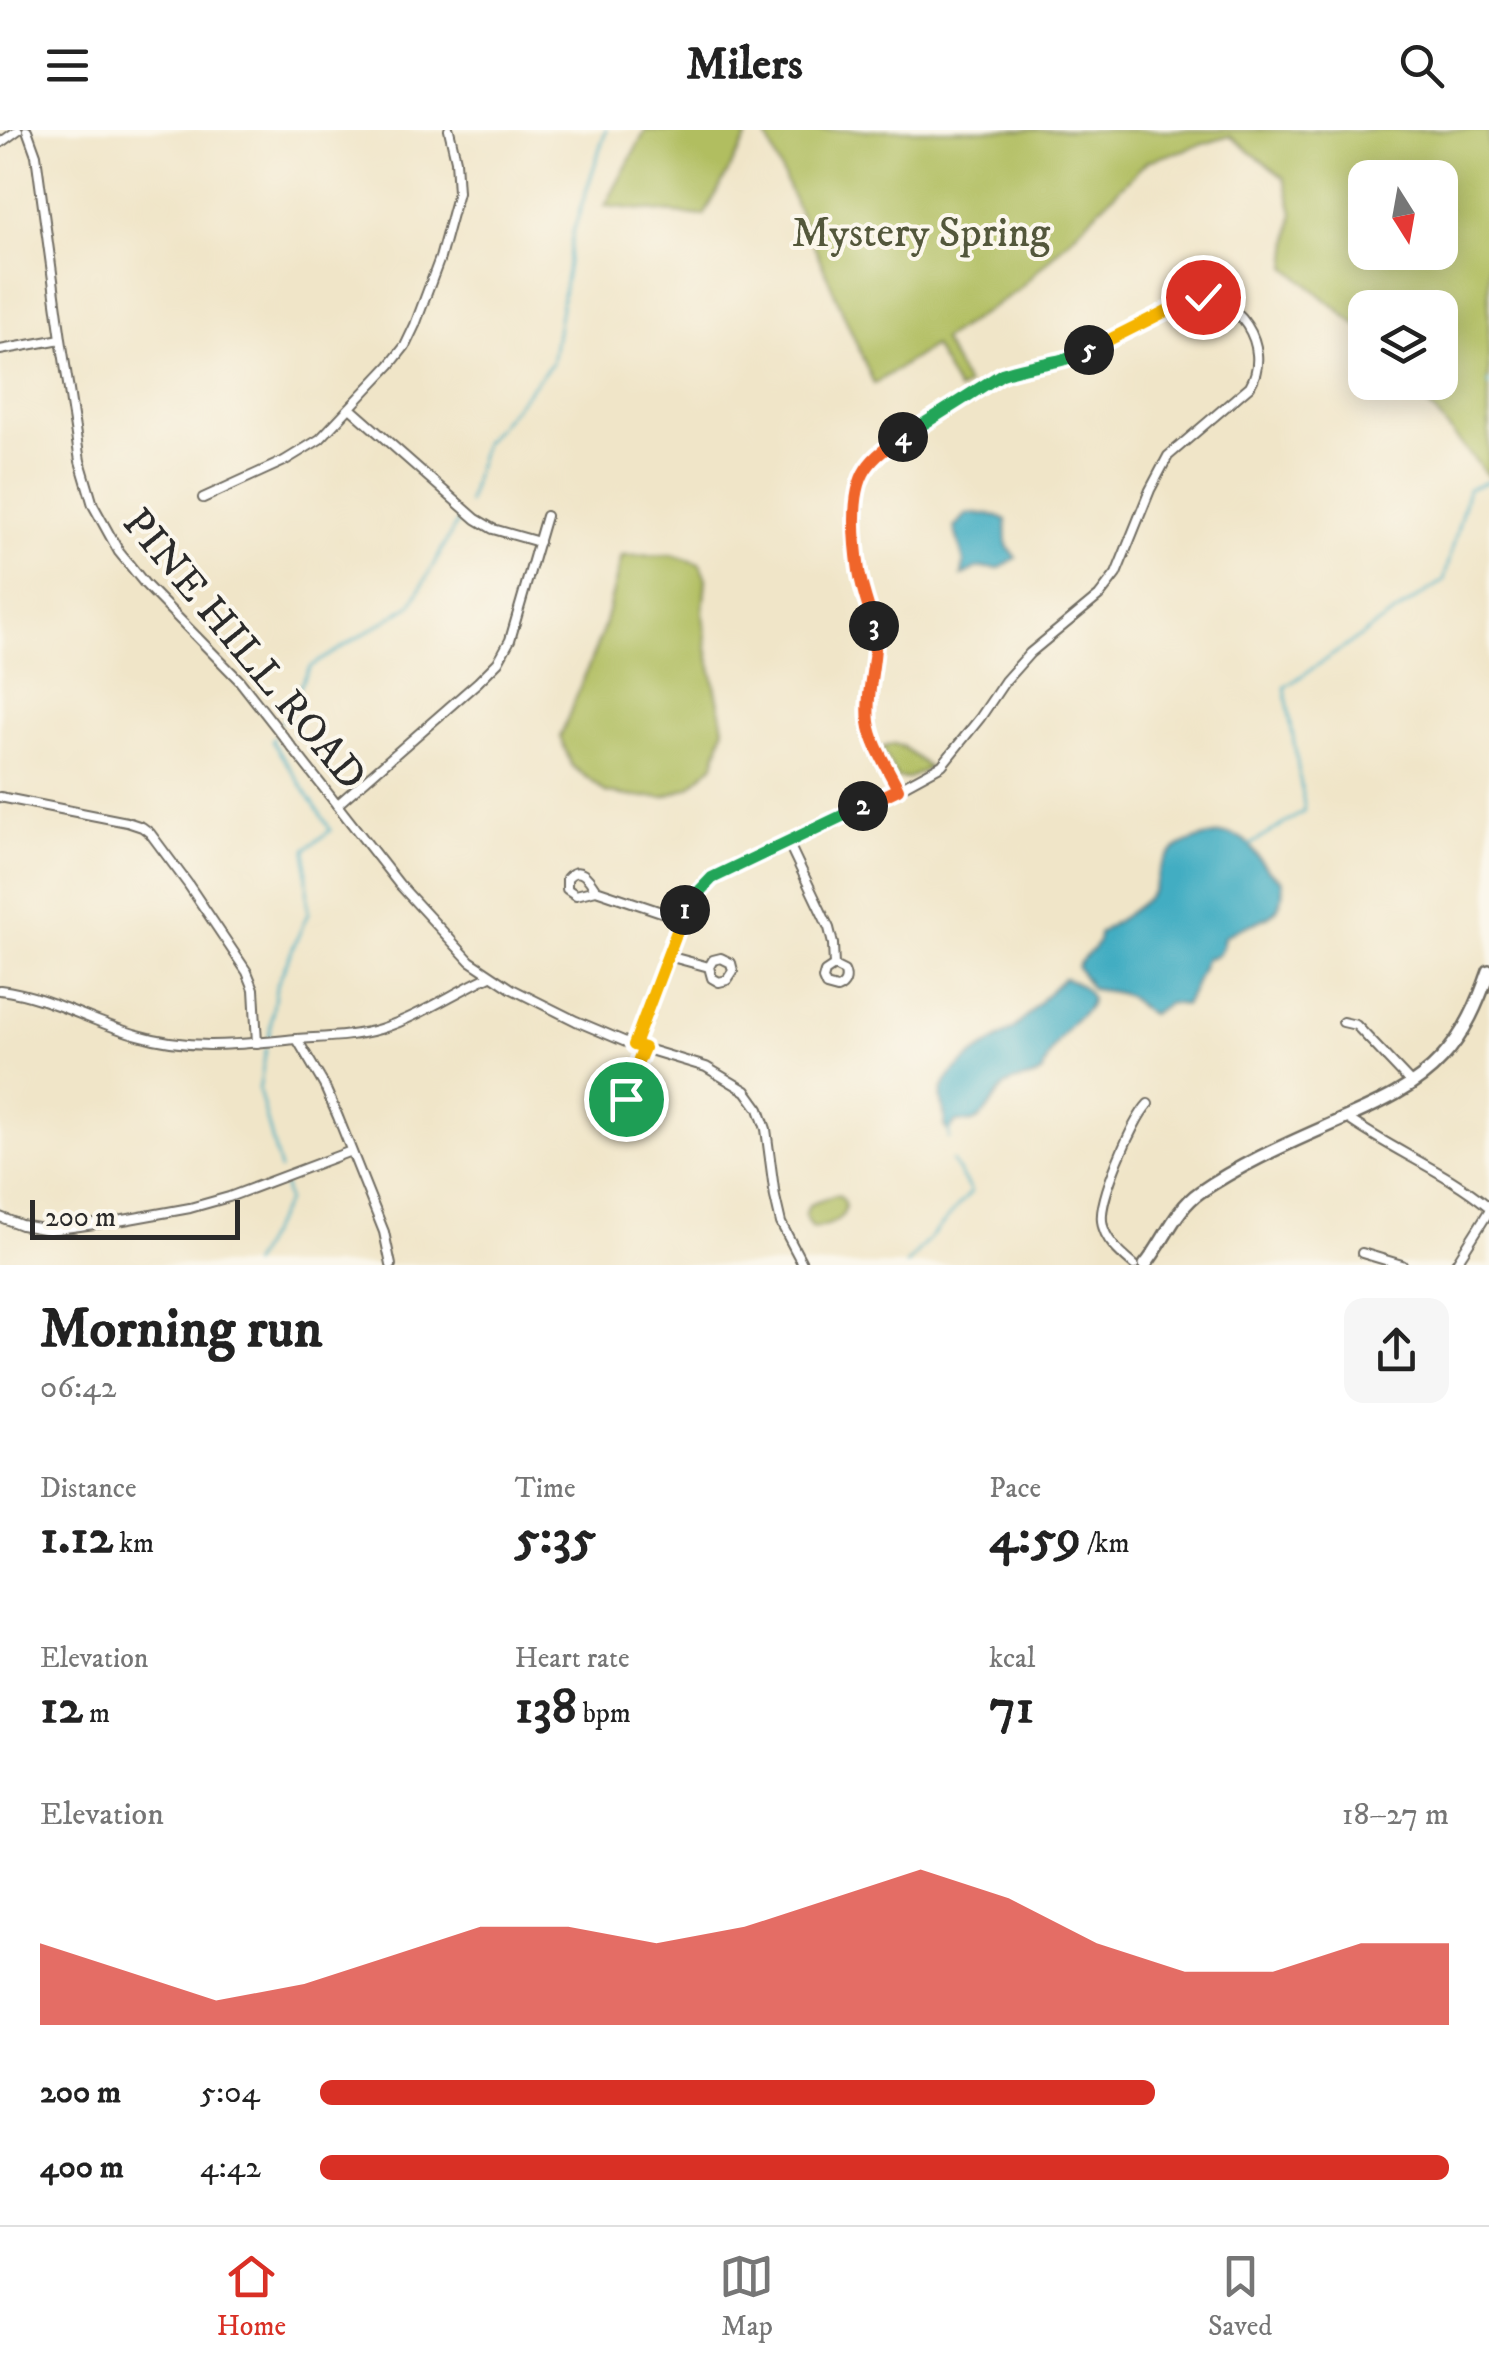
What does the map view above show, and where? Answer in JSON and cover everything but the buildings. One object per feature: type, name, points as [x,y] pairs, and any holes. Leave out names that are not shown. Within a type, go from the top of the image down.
[{"type":"main road","points":[[1145,1265],[1183,1208],[1201,1192],[1412,1084],[1455,1042],[1476,1008],[1489,971]]},
{"type":"street","points":[[0,142],[18,130]]},
{"type":"street","name":"PINE HILL ROAD","points":[[28,130],[36,155],[82,472],[111,540],[134,572],[232,672],[409,895],[470,961],[490,976],[576,1021],[706,1068],[752,1098],[766,1129],[781,1223],[804,1265]]},
{"type":"street","points":[[203,498],[309,447],[330,430],[405,346],[440,258],[458,192],[449,130]]},
{"type":"street","points":[[634,1045],[682,920],[692,899],[712,878],[787,840],[898,789],[932,772],[1030,653],[1099,596],[1116,574],[1168,456],[1250,386],[1256,376],[1259,360],[1254,335],[1231,310],[1213,299],[1192,299],[1067,360],[1002,374],[887,448],[868,465],[859,484],[856,513],[859,573],[875,630],[869,720],[874,741],[898,789]]},
{"type":"street","points":[[0,350],[61,339]]},
{"type":"street","points":[[350,408],[476,519],[493,529],[539,542]]},
{"type":"street","points":[[337,804],[498,662],[510,640],[546,516]]},
{"type":"street","points":[[0,797],[127,822],[150,833],[247,972],[254,989],[257,1044]]},
{"type":"street","points":[[787,840],[828,928],[834,966]]},
{"type":"street","points":[[596,890],[682,920]]},
{"type":"street","points":[[668,956],[709,967]]},
{"type":"street","points":[[0,990],[38,998],[162,1042],[222,1046],[360,1034],[406,1019],[490,976]]},
{"type":"street","points":[[1344,1022],[1356,1025],[1412,1084]]},
{"type":"street","points":[[297,1039],[324,1086],[351,1151],[384,1232],[390,1265]]},
{"type":"street","points":[[637,1116],[629,1108],[626,1093],[644,1048]]},
{"type":"street","points":[[1134,1265],[1107,1236],[1102,1213],[1105,1196],[1140,1112],[1148,1104]]},
{"type":"street","points":[[1347,1118],[1449,1178],[1489,1209],[1454,1265]]},
{"type":"street","points":[[0,1217],[49,1230],[172,1211],[230,1197],[351,1151]]},
{"type":"street","points":[[1362,1253],[1402,1265]]},
{"type":"green space","points":[[646,130],[751,130],[704,216],[605,206]]},
{"type":"green space","name":"Mystery Spring","points":[[769,130],[1489,130],[1489,477],[1424,400],[1458,400],[1458,290],[1348,290],[1348,318],[1287,267],[1293,212],[1284,178],[1230,136],[1147,161],[1018,290],[942,340],[967,385],[958,391],[933,346],[874,384],[767,138]]},
{"type":"green space","points":[[672,555],[700,564],[706,579],[703,612],[707,648],[724,727],[714,764],[690,787],[664,797],[607,793],[572,766],[560,737],[603,630],[622,556]]},
{"type":"green space","points":[[902,746],[929,768],[907,779],[897,778],[882,748]]},
{"type":"green space","points":[[835,1195],[844,1203],[843,1215],[833,1223],[812,1228],[805,1216],[809,1205]]},
{"type":"water","points":[[967,514],[990,514],[1006,520],[1007,546],[1016,558],[1000,568],[977,568],[962,576],[964,562],[954,527]]},
{"type":"water","points":[[1220,834],[1245,840],[1268,870],[1282,881],[1279,906],[1265,918],[1224,937],[1220,952],[1206,958],[1184,1005],[1169,1003],[1151,1014],[1125,995],[1092,989],[1077,967],[1096,944],[1099,934],[1149,896],[1162,865],[1174,850]]},
{"type":"water","points":[[1064,978],[1086,991],[1090,1004],[1059,1040],[1043,1072],[1005,1086],[978,1120],[956,1122],[947,1130],[941,1097],[948,1079],[1021,1022]]},
{"type":"waterway","points":[[468,503],[483,444],[552,363],[573,232],[606,130]]},
{"type":"waterway","points":[[1250,845],[1305,811],[1285,687],[1444,580],[1468,489],[1489,481]]},
{"type":"waterway","points":[[282,722],[310,667],[411,605],[460,517]]},
{"type":"waterway","points":[[269,1037],[276,987],[308,913],[306,849],[331,830],[272,741],[274,737]]},
{"type":"waterway","points":[[266,1049],[259,1090],[280,1170]]},
{"type":"waterway","points":[[949,1129],[949,1138]]},
{"type":"waterway","points":[[906,1265],[971,1192],[952,1161]]},
{"type":"waterway","points":[[251,1265],[287,1201],[284,1186]]},
{"type":"route","points":[[626,1099],[644,1048],[634,1045],[686,908],[702,886],[730,868],[898,789],[874,741],[869,720],[875,630],[859,573],[856,513],[859,484],[868,465],[887,448],[1002,374],[1067,360],[1178,305],[1203,297]]}]
